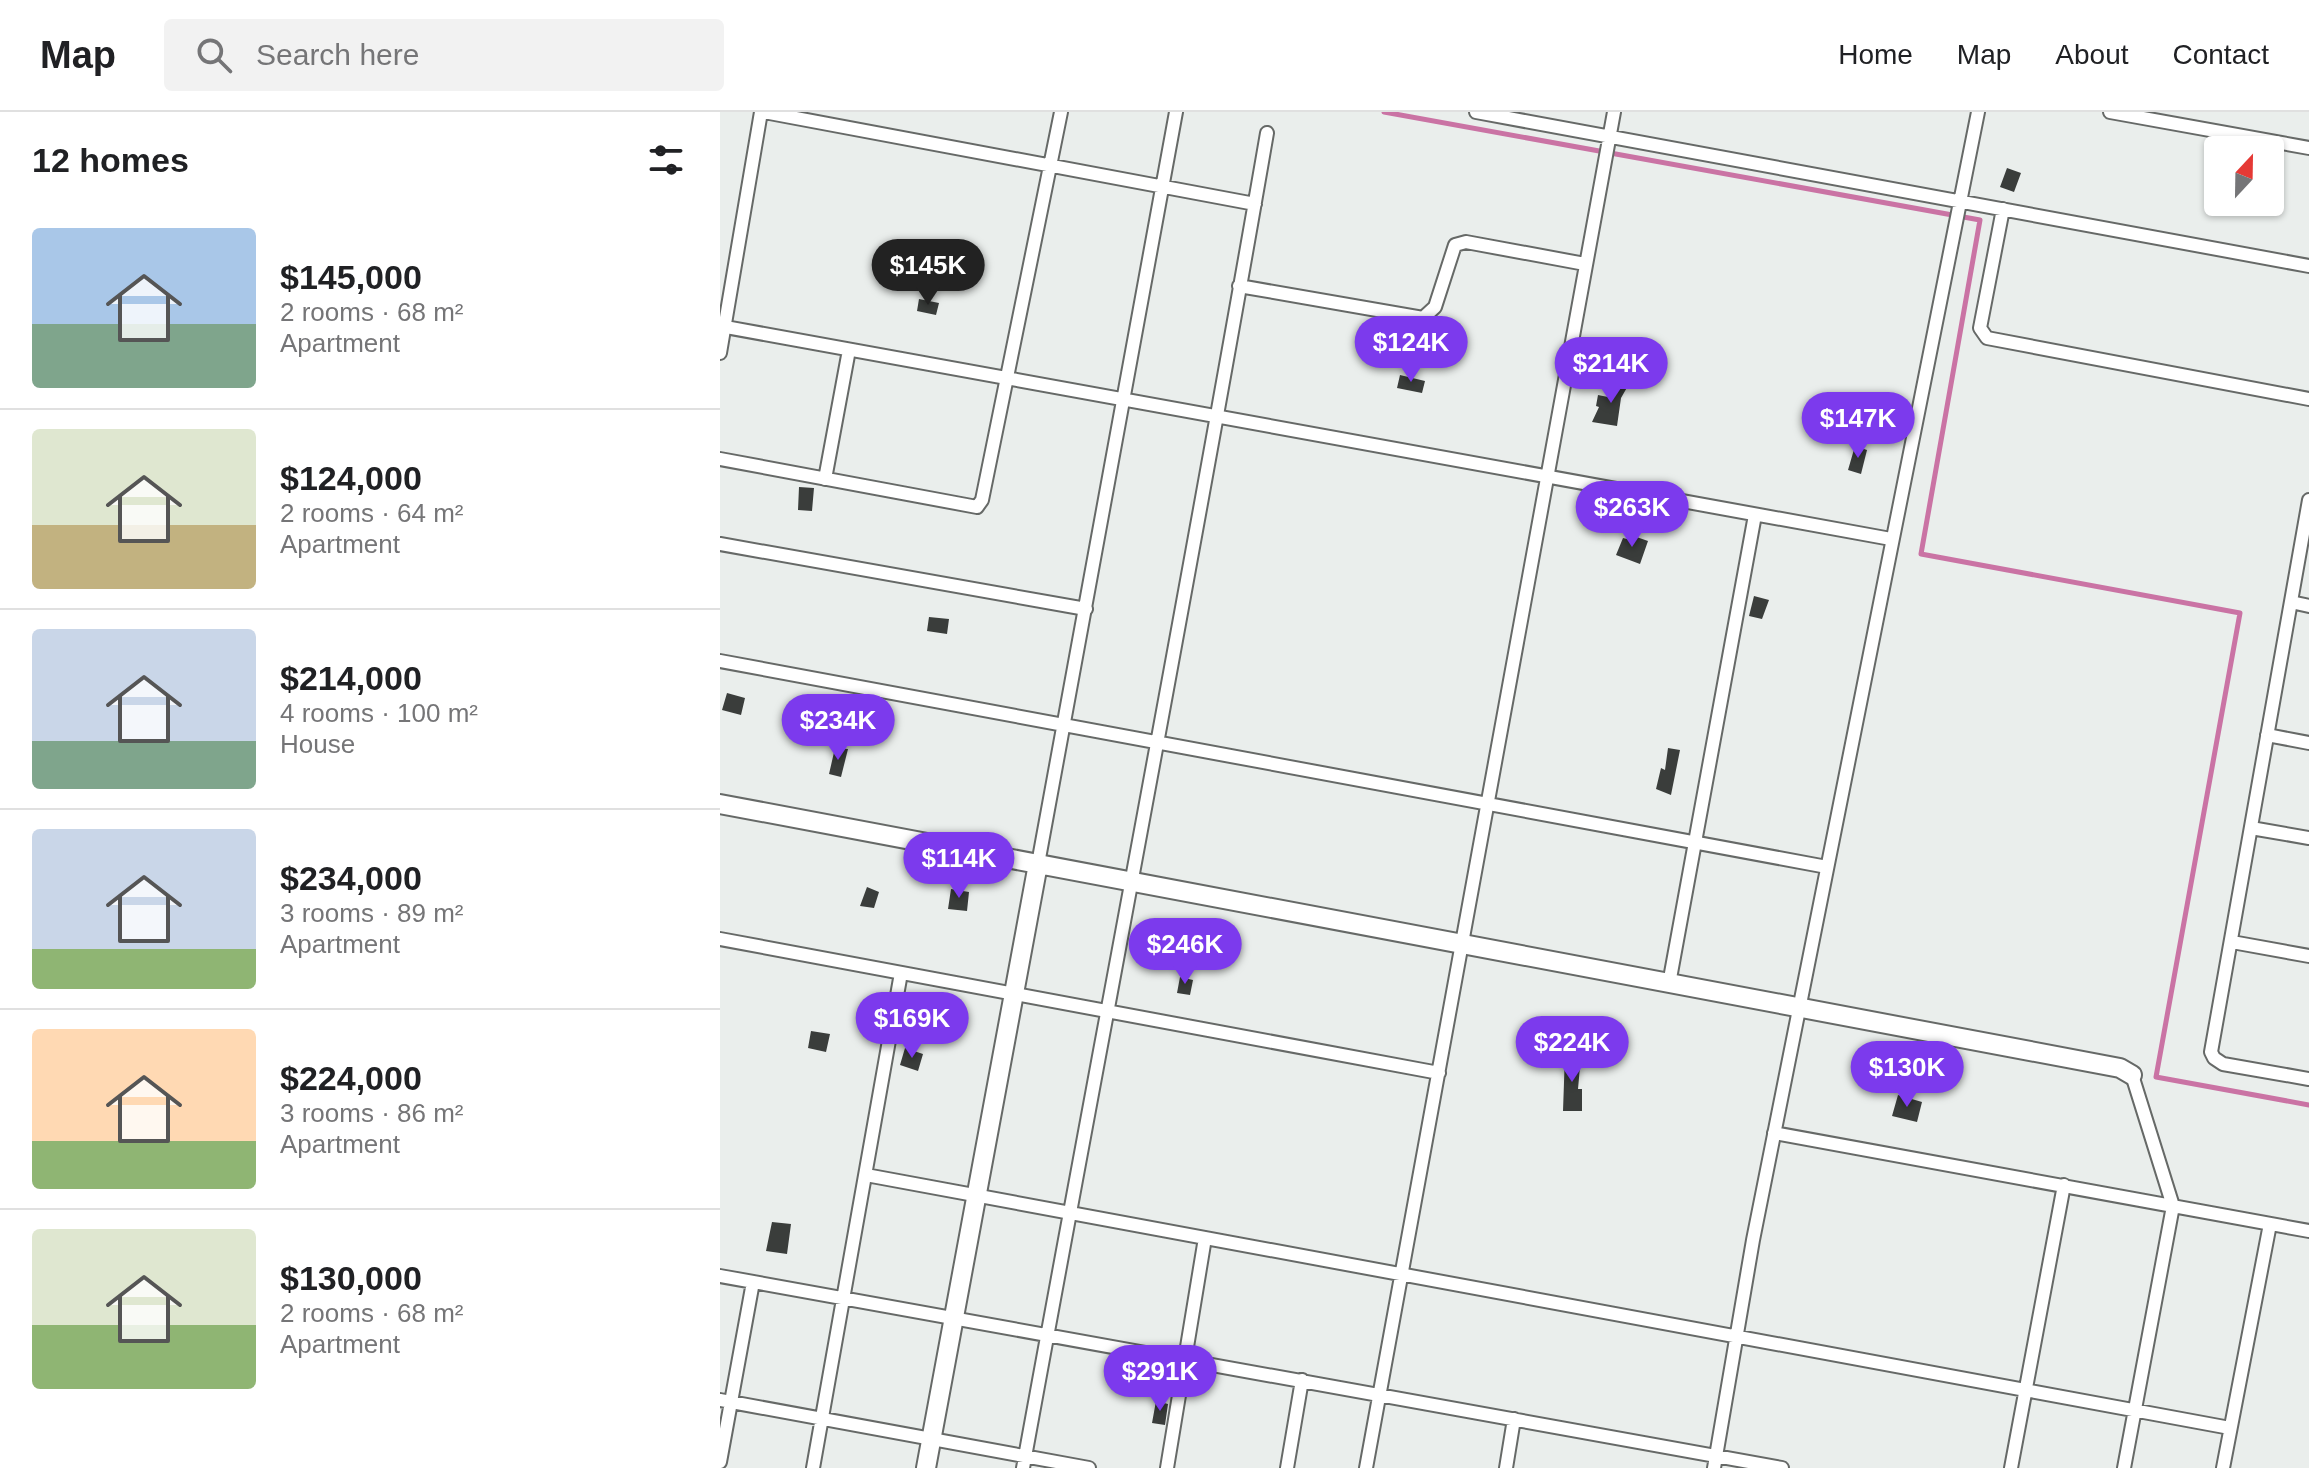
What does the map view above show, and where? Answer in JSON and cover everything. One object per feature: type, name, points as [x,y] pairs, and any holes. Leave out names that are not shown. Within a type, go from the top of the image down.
[{"type":"street","points":[[720,353],[722,327],[762,112],[1255,204]]},
{"type":"street","points":[[720,459],[977,507],[982,500],[1008,379],[1061,112]]},
{"type":"street","points":[[926,1468],[1176,112]]},
{"type":"street","points":[[1476,112],[2309,266]]},
{"type":"street","points":[[1366,1468],[1614,112]]},
{"type":"street","points":[[1715,1462],[1774,1133],[1978,112]]},
{"type":"street","points":[[2110,112],[2309,148]]},
{"type":"street","points":[[1024,1462],[1069,1212],[1110,1012],[1267,133]]},
{"type":"street","points":[[2003,209],[1980,328],[1987,338],[2309,399]]},
{"type":"street","points":[[1239,286],[1423,318],[1435,307],[1455,245],[1466,242],[1585,264]]},
{"type":"street","points":[[722,327],[1891,539]]},
{"type":"street","points":[[825,479],[849,350]]},
{"type":"street","points":[[2309,500],[2211,1052],[2223,1064],[2309,1079]]},
{"type":"street","points":[[1669,984],[1755,515]]},
{"type":"street","points":[[720,544],[1086,609]]},
{"type":"street","points":[[2291,602],[2309,606]]},
{"type":"street","points":[[720,661],[1827,867]]},
{"type":"street","points":[[2267,735],[2309,743]]},
{"type":"street","points":[[720,804],[2120,1068],[2132,1075],[2173,1206],[2124,1468]]},
{"type":"street","points":[[2251,828],[2309,838]]},
{"type":"street","points":[[720,939],[1439,1073]]},
{"type":"street","points":[[2232,942],[2309,956]]},
{"type":"street","points":[[813,1468],[901,973]]},
{"type":"street","points":[[1774,1133],[2309,1231]]},
{"type":"street","points":[[866,1175],[2230,1428]]},
{"type":"street","points":[[2011,1468],[2064,1185]]},
{"type":"street","points":[[2223,1468],[2270,1224]]},
{"type":"street","points":[[1167,1468],[1205,1238]]},
{"type":"street","points":[[720,1276],[1514,1419],[1715,1462],[1782,1468]]},
{"type":"street","points":[[720,1462],[726,1401],[753,1282]]},
{"type":"street","points":[[1287,1468],[1302,1380]]},
{"type":"street","points":[[726,1401],[932,1439],[1024,1462],[1089,1468]]},
{"type":"street","points":[[1506,1468],[1514,1419]]},
{"type":"building","points":[[2007,168],[2021,173],[2014,192],[2000,187]]},
{"type":"building","points":[[919,299],[939,303],[936,315],[917,311]]},
{"type":"building","points":[[1400,375],[1425,381],[1422,393],[1397,388]]},
{"type":"building","points":[[1619,378],[1629,384],[1621,398],[1617,426],[1592,422],[1599,407],[1596,406],[1598,395],[1608,397]]},
{"type":"building","points":[[1844,394],[1862,400],[1854,426],[1834,419]]},
{"type":"building","points":[[1857,424],[1869,427],[1865,447],[1853,444]]},
{"type":"building","points":[[1855,446],[1867,450],[1861,474],[1848,470]]},
{"type":"building","points":[[799,487],[814,488],[812,511],[798,510]]},
{"type":"building","points":[[1628,534],[1648,541],[1640,564],[1616,555]]},
{"type":"building","points":[[1754,596],[1769,600],[1762,619],[1749,616]]},
{"type":"building","points":[[929,617],[949,619],[947,634],[927,631]]},
{"type":"building","points":[[727,693],[745,698],[741,715],[722,710]]},
{"type":"building","points":[[835,748],[848,749],[841,777],[829,774]]},
{"type":"building","points":[[1668,748],[1680,750],[1671,795],[1656,789],[1661,768],[1665,770]]},
{"type":"building","points":[[867,887],[879,892],[874,908],[860,906]]},
{"type":"building","points":[[951,889],[969,892],[967,911],[948,909]]},
{"type":"building","points":[[1180,977],[1193,980],[1190,995],[1177,993]]},
{"type":"building","points":[[811,1031],[830,1034],[826,1052],[808,1048]]},
{"type":"building","points":[[905,1048],[923,1054],[918,1071],[900,1065]]},
{"type":"building","points":[[1565,1053],[1581,1055],[1578,1089],[1582,1089],[1582,1111],[1563,1111]]},
{"type":"building","points":[[1898,1095],[1922,1102],[1917,1122],[1892,1116]]},
{"type":"building","points":[[772,1222],[791,1224],[787,1254],[766,1251]]},
{"type":"building","points":[[1156,1401],[1168,1404],[1165,1425],[1152,1423]]},
{"type":"waterway","points":[[1384,112],[1980,220],[1921,554],[2240,613],[2156,1077],[2309,1105]]}]
